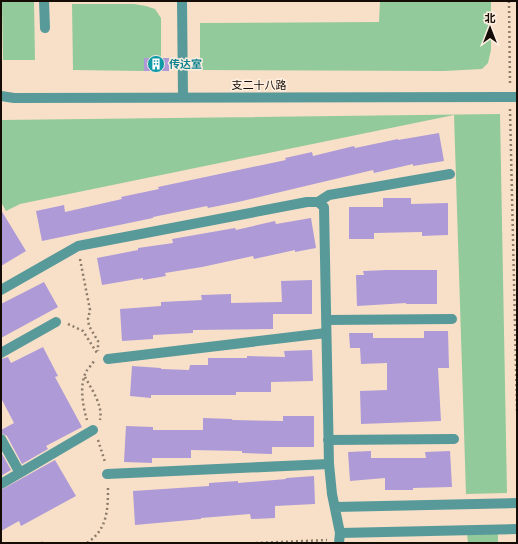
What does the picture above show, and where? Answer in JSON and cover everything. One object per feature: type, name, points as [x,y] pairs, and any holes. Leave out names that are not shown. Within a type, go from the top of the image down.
[{"type":"street","points":[[44,1],[45,28]]},
{"type":"street","points":[[182,1],[183,97]]},
{"type":"street","name":"支二十八路","points":[[1,96],[14,98],[513,97]]},
{"type":"street","points":[[1,290],[78,246],[307,202],[318,202],[329,195],[450,174]]},
{"type":"street","points":[[318,202],[324,207],[329,464],[340,538],[517,529]]},
{"type":"street","points":[[326,320],[452,319]]},
{"type":"street","points":[[1,353],[56,322]]},
{"type":"street","points":[[108,360],[326,332]]},
{"type":"street","points":[[1,484],[94,432]]},
{"type":"street","points":[[328,440],[454,438]]},
{"type":"street","points":[[1,439],[20,473]]},
{"type":"street","points":[[108,474],[329,464]]},
{"type":"street","points":[[335,507],[517,502]]},
{"type":"path","points":[[509,1],[513,97],[517,412]]},
{"type":"path","points":[[78,246],[90,310],[88,319],[89,326],[98,341],[98,354],[92,366],[86,372],[83,389],[84,410],[87,421],[101,445],[108,474],[108,510],[104,524],[98,534],[87,543]]},
{"type":"path","points":[[56,322],[69,324],[84,332],[98,354],[108,360]]},
{"type":"path","points":[[85,378],[99,405],[101,418],[94,432]]},
{"type":"path","points":[[256,543],[340,538]]},
{"type":"green space","points":[[2,1],[34,1],[35,60],[3,60]]},
{"type":"green space","points":[[380,1],[491,1],[491,50],[488,63],[482,69],[444,71],[200,70],[200,23],[379,22]]},
{"type":"green space","points":[[72,4],[134,4],[155,9],[161,18],[161,58],[144,58],[144,71],[73,70]]},
{"type":"green space","points":[[500,114],[507,493],[466,494],[454,115],[20,204],[6,211],[1,202],[1,120]]},
{"type":"green space","points":[[467,534],[498,534],[498,543],[468,543]]},
{"type":"building","name":"传达室","points":[[144,58],[169,58],[169,71],[144,71]]},
{"type":"building","points":[[439,133],[444,161],[413,166],[413,164],[374,173],[373,170],[238,202],[208,208],[207,206],[42,241],[36,211],[64,205],[65,212],[122,199],[121,197],[159,189],[158,187],[286,160],[285,158],[312,152],[313,156],[354,146],[355,148],[398,139]]},
{"type":"building","points":[[383,198],[411,198],[411,204],[448,203],[448,235],[422,236],[422,232],[374,233],[374,239],[349,239],[349,207],[383,207]]},
{"type":"building","points":[[1,210],[26,251],[1,266]]},
{"type":"building","points":[[311,218],[316,248],[295,252],[295,250],[254,259],[253,256],[165,273],[166,276],[143,280],[143,278],[102,285],[97,258],[138,250],[138,248],[173,243],[172,239],[235,228],[236,230],[275,221],[276,224]]},
{"type":"building","points":[[437,270],[437,304],[406,303],[357,306],[356,275],[364,275],[363,271]]},
{"type":"building","points":[[312,280],[312,314],[273,314],[273,329],[193,330],[193,333],[153,335],[153,339],[122,341],[120,309],[161,306],[161,302],[202,300],[201,295],[231,294],[231,303],[282,302],[281,281]]},
{"type":"building","points":[[44,282],[58,307],[1,338],[1,304]]},
{"type":"building","points":[[424,331],[448,331],[449,368],[438,368],[441,421],[361,424],[360,391],[387,390],[387,363],[361,364],[360,348],[350,348],[349,333],[373,333],[373,338],[424,338]]},
{"type":"building","points":[[43,347],[58,376],[55,377],[82,427],[46,446],[48,449],[22,464],[7,436],[1,433],[1,430],[14,423],[1,398],[1,359],[8,357],[11,363]]},
{"type":"building","points":[[312,350],[313,381],[271,382],[271,392],[236,392],[236,395],[151,395],[151,398],[130,396],[132,366],[189,370],[190,365],[208,365],[208,358],[247,358],[247,356],[285,357],[284,351]]},
{"type":"building","points":[[283,416],[314,416],[314,447],[272,447],[272,454],[242,453],[242,451],[191,450],[191,458],[152,458],[152,463],[124,462],[126,426],[153,427],[153,430],[203,430],[203,418],[283,421]]},
{"type":"building","points":[[371,451],[371,458],[426,458],[425,452],[450,451],[452,487],[413,488],[413,490],[385,490],[385,478],[350,481],[348,452]]},
{"type":"building","points":[[1,452],[11,470],[1,476]]},
{"type":"building","points":[[55,460],[76,496],[21,526],[19,521],[1,531],[1,490]]},
{"type":"building","points":[[314,476],[315,504],[275,506],[275,518],[251,519],[250,514],[135,525],[133,491],[209,486],[209,483],[238,481],[238,483]]},
{"type":"place","name":"传达室","points":[[156,64]]}]
